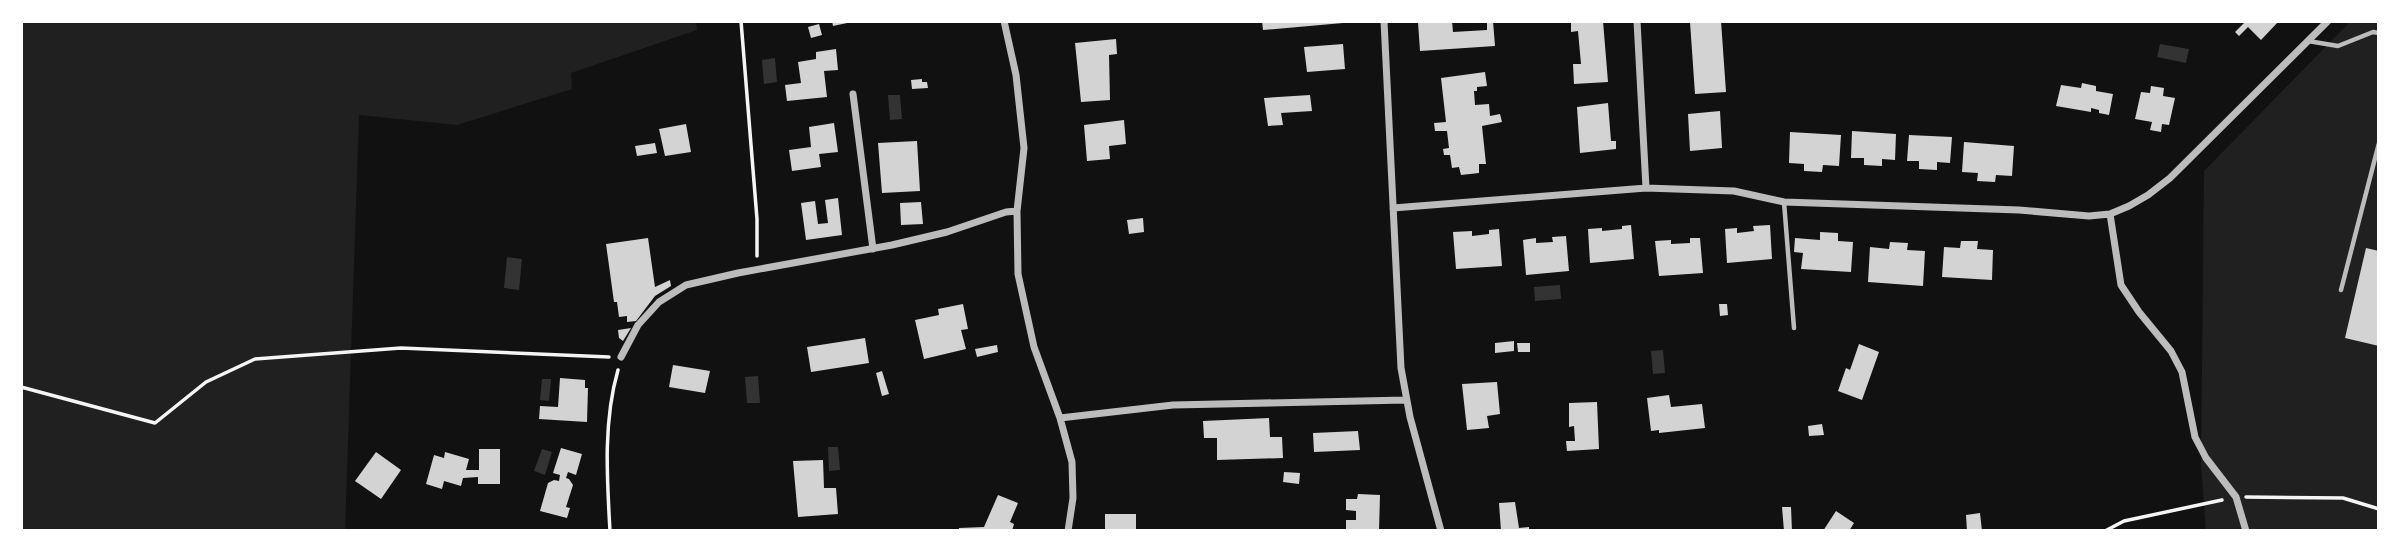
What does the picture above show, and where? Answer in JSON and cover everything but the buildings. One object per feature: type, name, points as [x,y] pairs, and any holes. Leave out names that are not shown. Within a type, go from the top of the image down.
[{"type":"street","points":[[1004,21],[1016,75],[1024,148],[1017,211],[1018,274],[1034,348],[1072,462],[1073,498],[1068,531]]},
{"type":"street","points":[[1384,21],[1401,368],[1406,400],[1441,531]]},
{"type":"street","points":[[1637,21],[1646,188]]},
{"type":"street","points":[[1393,208],[1646,188],[1734,191],[1784,202],[2019,210],[2078,216],[2110,214],[2148,195],[2170,177],[2328,21]]},
{"type":"street","points":[[853,94],[873,249]]},
{"type":"street","points":[[621,357],[638,325],[659,302],[686,285],[873,249],[947,232],[1006,212],[1017,211]]},
{"type":"street","points":[[2110,214],[2121,285],[2171,351],[2182,372],[2195,437],[2206,458],[2236,497],[2246,531]]},
{"type":"street","points":[[1059,418],[1173,405],[1406,400]]},
{"type":"lane","points":[[2307,41],[2338,46],[2373,32],[2379,33]]},
{"type":"lane","points":[[2340,290],[2379,143]]},
{"type":"lane","points":[[1784,202],[1794,328]]},
{"type":"path","points":[[740,21],[757,219],[757,270]]},
{"type":"path","points":[[21,387],[155,423],[206,382],[256,359],[401,348],[621,357],[613,386],[607,442],[610,531]]},
{"type":"path","points":[[2105,531],[2124,521],[2236,497],[2343,498],[2379,509]]},
{"type":"shaded area","points":[[21,21],[696,21],[697,30],[571,73],[572,89],[457,125],[359,115],[345,531],[21,531]]},
{"type":"shaded area","points":[[2351,21],[2379,21],[2379,531],[2206,531],[2201,465],[2204,171]]},
{"type":"shaded area","points":[[2160,44],[2189,49],[2186,63],[2157,57]]},
{"type":"shaded area","points":[[775,58],[777,82],[764,84],[762,60]]},
{"type":"shaded area","points":[[888,95],[900,95],[902,119],[890,120]]},
{"type":"shaded area","points":[[507,257],[522,259],[519,290],[504,288]]},
{"type":"shaded area","points":[[1560,285],[1561,299],[1535,301],[1534,287]]},
{"type":"shaded area","points":[[1663,350],[1665,373],[1653,374],[1651,351]]},
{"type":"shaded area","points":[[758,376],[760,403],[747,403],[745,377]]},
{"type":"shaded area","points":[[542,379],[551,379],[549,401],[540,400]]},
{"type":"shaded area","points":[[828,447],[838,447],[840,470],[829,471]]},
{"type":"shaded area","points":[[542,449],[552,452],[545,475],[534,471]]}]
